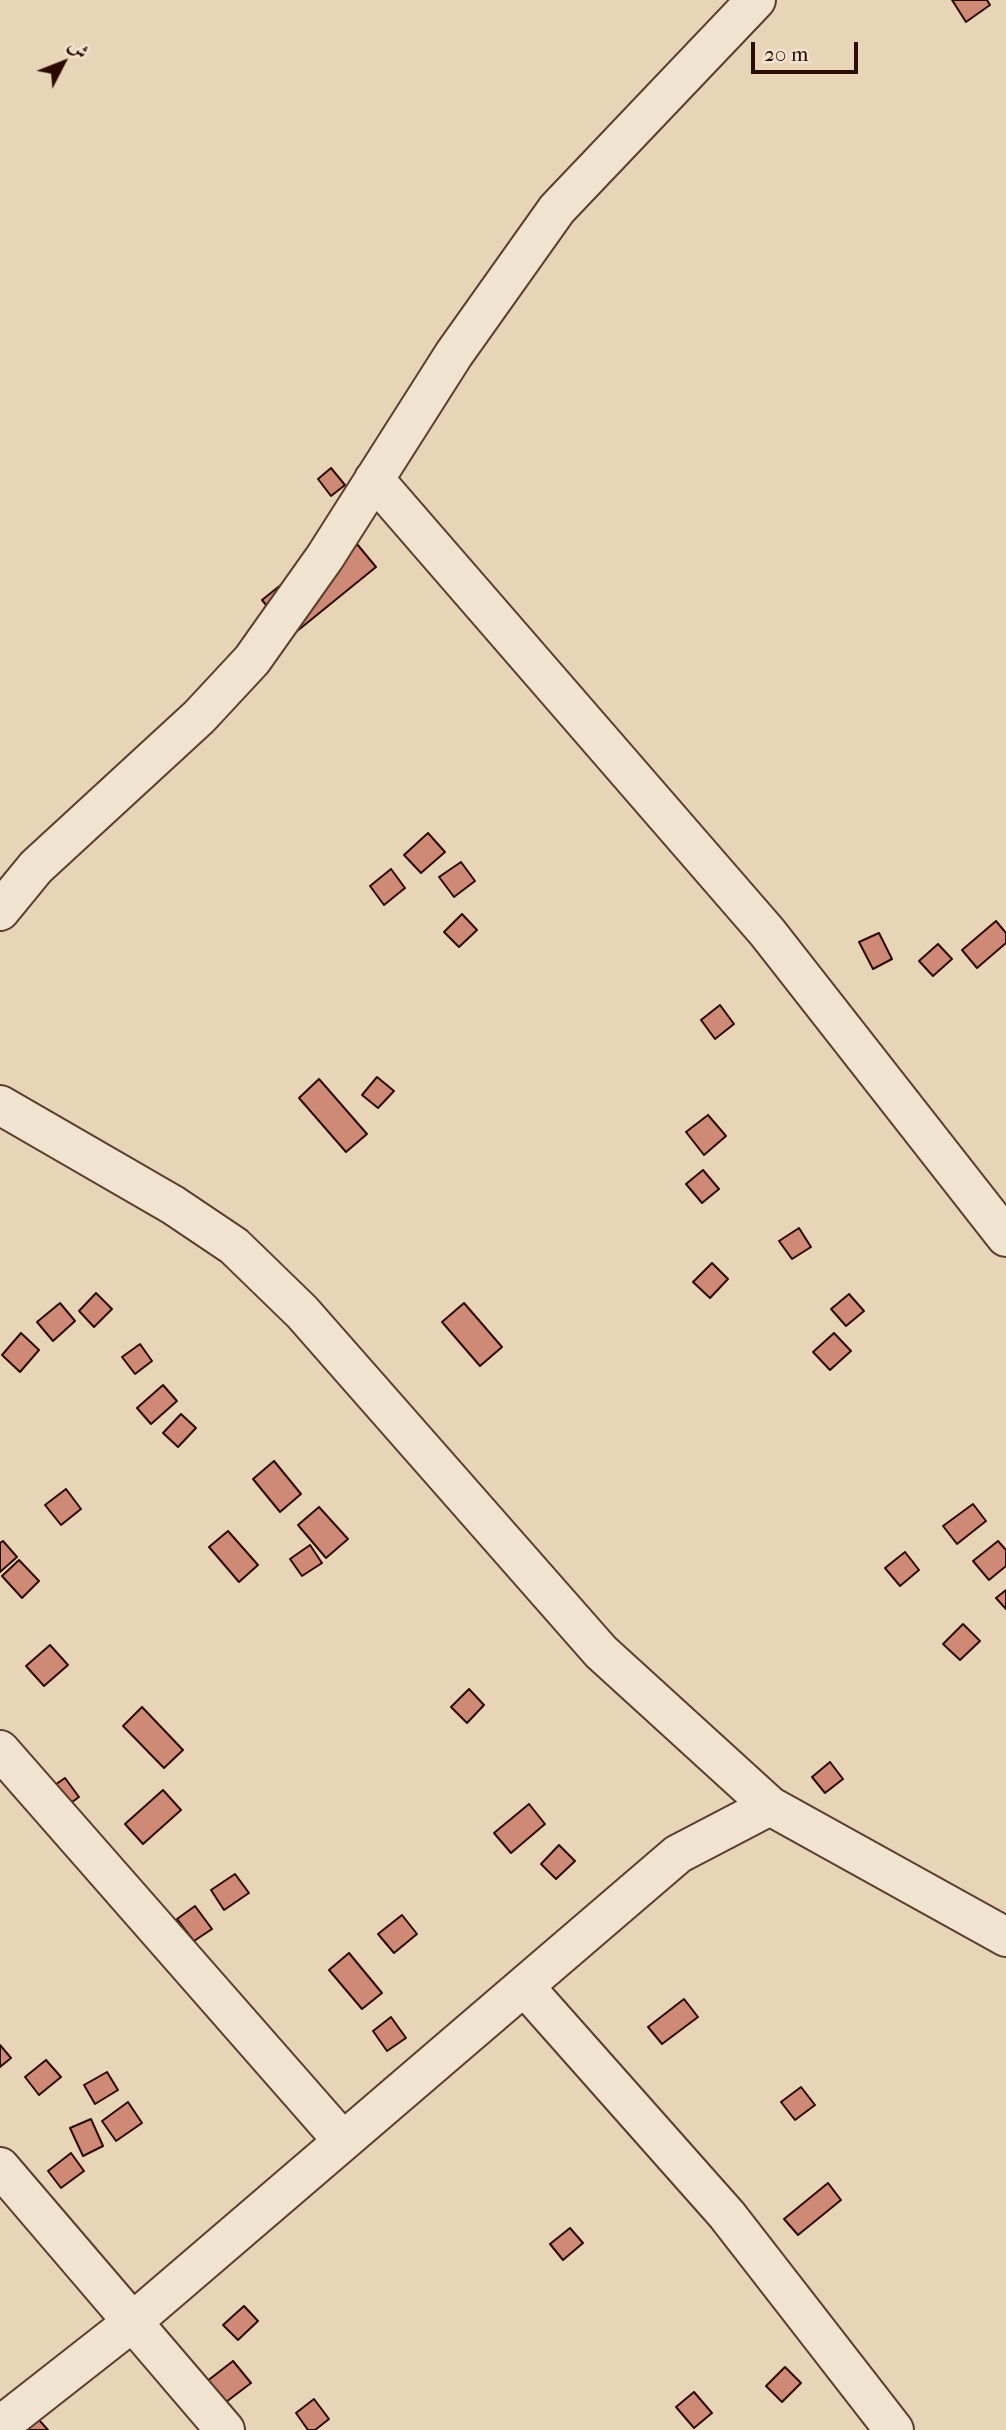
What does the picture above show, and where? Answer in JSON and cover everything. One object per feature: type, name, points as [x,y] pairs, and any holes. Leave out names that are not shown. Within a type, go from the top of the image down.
[{"type":"street","points":[[0,911],[36,867],[199,717],[251,660],[374,480],[454,354],[556,209],[756,0]]},
{"type":"street","points":[[374,480],[767,932],[1006,1237]]},
{"type":"street","points":[[0,1105],[173,1205],[234,1247],[302,1312],[601,1652],[770,1806],[1006,1937]]},
{"type":"street","points":[[0,1750],[343,2141]]},
{"type":"street","points":[[0,2426],[131,2324],[678,1854],[770,1806]]},
{"type":"street","points":[[524,1986],[727,2215],[885,2426]]},
{"type":"street","points":[[0,2168],[131,2324],[225,2430]]},
{"type":"building","points":[[952,0],[987,0],[990,5],[966,22]]},
{"type":"building","points":[[331,468],[345,485],[331,496],[318,479]]},
{"type":"building","points":[[347,532],[376,567],[291,636],[262,600]]},
{"type":"building","points":[[428,833],[445,852],[421,873],[404,855]]},
{"type":"building","points":[[461,862],[475,881],[454,897],[439,877]]},
{"type":"building","points":[[391,869],[405,888],[384,905],[370,886]]},
{"type":"building","points":[[462,914],[477,930],[459,947],[444,932]]},
{"type":"building","points":[[996,921],[1006,933],[1006,943],[977,968],[962,950]]},
{"type":"building","points":[[879,933],[892,959],[873,969],[859,942]]},
{"type":"building","points":[[938,944],[952,959],[933,976],[919,961]]},
{"type":"building","points":[[720,1005],[734,1024],[715,1039],[701,1020]]},
{"type":"building","points":[[377,1077],[394,1091],[378,1108],[362,1095]]},
{"type":"building","points":[[319,1079],[367,1134],[346,1152],[299,1098]]},
{"type":"building","points":[[708,1115],[726,1136],[704,1155],[686,1132]]},
{"type":"building","points":[[703,1170],[719,1189],[702,1203],[686,1184]]},
{"type":"building","points":[[799,1228],[811,1247],[792,1259],[779,1241]]},
{"type":"building","points":[[712,1263],[728,1279],[710,1298],[693,1282]]},
{"type":"building","points":[[96,1293],[112,1309],[94,1327],[79,1311]]},
{"type":"building","points":[[849,1294],[864,1311],[846,1326],[831,1309]]},
{"type":"building","points":[[60,1303],[75,1321],[53,1341],[37,1322]]},
{"type":"building","points":[[464,1303],[502,1347],[480,1366],[442,1322]]},
{"type":"building","points":[[21,1333],[39,1350],[20,1372],[2,1355]]},
{"type":"building","points":[[834,1333],[851,1351],[830,1370],[813,1352]]},
{"type":"building","points":[[140,1344],[152,1361],[135,1374],[122,1357]]},
{"type":"building","points":[[163,1385],[177,1401],[151,1424],[137,1408]]},
{"type":"building","points":[[181,1414],[196,1428],[178,1447],[163,1433]]},
{"type":"building","points":[[274,1461],[301,1494],[280,1512],[253,1479]]},
{"type":"building","points":[[66,1489],[81,1509],[61,1525],[45,1505]]},
{"type":"building","points":[[973,1504],[986,1521],[957,1544],[943,1526]]},
{"type":"building","points":[[319,1507],[348,1539],[326,1558],[298,1525]]},
{"type":"building","points":[[228,1531],[258,1565],[239,1582],[209,1547]]},
{"type":"building","points":[[3,1541],[17,1557],[0,1572],[0,1543]]},
{"type":"building","points":[[998,1541],[1006,1550],[1006,1566],[989,1580],[973,1561]]},
{"type":"building","points":[[310,1545],[322,1563],[302,1576],[290,1559]]},
{"type":"building","points":[[905,1552],[919,1570],[900,1586],[885,1568]]},
{"type":"building","points":[[19,1560],[39,1581],[22,1598],[2,1576]]},
{"type":"building","points":[[1006,1590],[1006,1609],[996,1598]]},
{"type":"building","points":[[963,1624],[980,1641],[960,1660],[943,1644]]},
{"type":"building","points":[[50,1645],[68,1665],[44,1686],[26,1666]]},
{"type":"building","points":[[469,1689],[484,1705],[467,1723],[451,1707]]},
{"type":"building","points":[[142,1707],[183,1750],[164,1768],[123,1726]]},
{"type":"building","points":[[830,1762],[843,1779],[825,1793],[812,1777]]},
{"type":"building","points":[[65,1778],[79,1797],[61,1810],[46,1791]]},
{"type":"building","points":[[163,1790],[181,1810],[143,1844],[125,1824]]},
{"type":"building","points":[[529,1804],[545,1824],[511,1853],[494,1833]]},
{"type":"building","points":[[559,1845],[575,1861],[556,1879],[541,1864]]},
{"type":"building","points":[[235,1874],[249,1893],[224,1910],[211,1890]]},
{"type":"building","points":[[195,1906],[212,1929],[194,1941],[177,1919]]},
{"type":"building","points":[[402,1915],[417,1934],[394,1953],[378,1934]]},
{"type":"building","points":[[349,1953],[382,1993],[362,2009],[329,1970]]},
{"type":"building","points":[[684,1999],[698,2017],[662,2044],[648,2027]]},
{"type":"building","points":[[391,2017],[406,2038],[387,2051],[373,2031]]},
{"type":"building","points":[[0,2045],[11,2058],[0,2067]]},
{"type":"building","points":[[46,2060],[61,2077],[39,2095],[25,2077]]},
{"type":"building","points":[[107,2072],[118,2090],[95,2104],[84,2085]]},
{"type":"building","points":[[801,2087],[815,2105],[795,2120],[781,2102]]},
{"type":"building","points":[[128,2102],[142,2123],[116,2141],[102,2121]]},
{"type":"building","points":[[91,2119],[103,2146],[83,2156],[70,2128]]},
{"type":"building","points":[[71,2153],[84,2171],[61,2188],[48,2171]]},
{"type":"building","points":[[828,2183],[841,2200],[798,2235],[784,2219]]},
{"type":"building","points":[[570,2228],[583,2243],[563,2260],[550,2244]]},
{"type":"building","points":[[244,2306],[258,2321],[238,2340],[223,2325]]},
{"type":"building","points":[[233,2361],[251,2383],[205,2418],[188,2396]]},
{"type":"building","points":[[785,2367],[801,2383],[782,2402],[766,2386]]},
{"type":"building","points":[[694,2392],[712,2413],[694,2428],[676,2407]]},
{"type":"building","points":[[314,2399],[329,2419],[315,2430],[308,2430],[296,2413]]},
{"type":"building","points":[[31,2411],[48,2430],[18,2430]]}]
